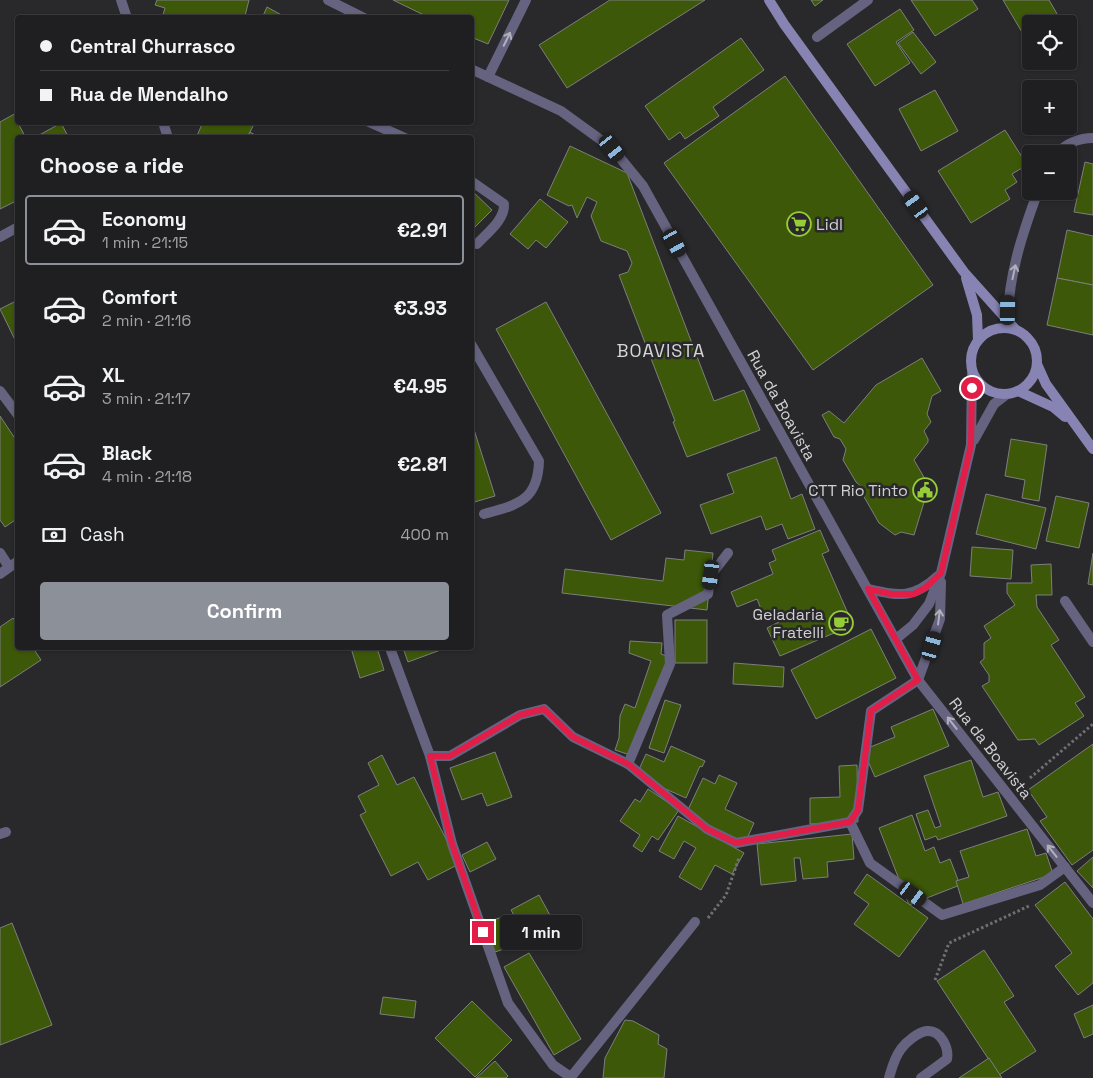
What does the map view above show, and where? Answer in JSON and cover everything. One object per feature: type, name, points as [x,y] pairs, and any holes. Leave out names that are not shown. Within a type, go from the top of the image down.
[{"type":"main road","points":[[759,0],[784,24]]},
{"type":"main road","points":[[769,0],[784,24],[964,272],[1016,330]]},
{"type":"main road","points":[[964,272],[978,315],[978,340]]},
{"type":"main road","points":[[1037,364],[1028,385],[1018,391],[1007,394],[996,393],[985,388],[977,380],[972,370],[973,349],[978,340],[986,333],[995,329],[1006,328],[1016,330],[1025,335],[1032,343],[1036,352],[1037,364],[1046,384],[1093,449]]},
{"type":"main road","points":[[1018,391],[1053,407],[1074,424]]},
{"type":"street","points":[[121,0],[126,15]]},
{"type":"street","points":[[328,0],[358,15]]},
{"type":"street","points":[[488,77],[526,0]]},
{"type":"street","points":[[817,37],[868,0]]},
{"type":"street","name":"Rua da Boavista","points":[[474,70],[568,117],[612,148],[643,186],[918,680],[1093,903]]},
{"type":"street","points":[[377,125],[398,135]]},
{"type":"street","points":[[1069,145],[1082,138],[1093,138]]},
{"type":"street","points":[[474,183],[504,204],[501,218],[477,244]]},
{"type":"street","points":[[1008,320],[1008,300],[1016,260],[1035,200]]},
{"type":"street","points":[[0,237],[15,229]]},
{"type":"street","points":[[474,349],[539,462],[538,478],[532,491],[516,505],[484,514]]},
{"type":"street","points":[[971,445],[972,370]]},
{"type":"street","points":[[0,391],[15,411]]},
{"type":"street","points":[[896,639],[913,625],[929,604],[941,573],[971,445],[982,422],[994,404],[1007,394]]},
{"type":"street","points":[[628,764],[670,664],[667,615],[708,594],[711,575],[728,553]]},
{"type":"street","points":[[0,554],[13,564],[0,574]]},
{"type":"street","points":[[868,589],[891,594],[914,594],[925,588],[941,573]]},
{"type":"street","points":[[430,756],[450,756],[520,715],[544,709],[573,737],[628,764],[707,829],[736,843],[850,822],[858,810],[871,711],[918,680],[940,619],[941,573]]},
{"type":"street","points":[[1065,602],[1093,642]]},
{"type":"street","points":[[391,650],[430,756],[452,844],[508,1003],[553,1065],[572,1077],[695,922]]},
{"type":"street","points":[[850,822],[870,863],[942,915],[1040,885],[1065,867]]},
{"type":"street","points":[[889,1078],[895,1059],[907,1043],[926,1031],[935,1032],[943,1040],[948,1052],[946,1060],[921,1078]]},
{"type":"path","points":[[1030,778],[1093,724]]},
{"type":"path","points":[[695,922],[707,919],[726,895],[739,856],[736,843]]},
{"type":"path","points":[[935,980],[949,943],[1033,905]]},
{"type":"building","points":[[157,0],[249,0],[245,15],[163,15],[165,8],[155,5]]},
{"type":"building","points":[[393,0],[509,0],[488,44],[474,38],[474,15],[424,15]]},
{"type":"building","points":[[610,0],[705,0],[567,88],[539,45]]},
{"type":"building","points":[[811,0],[823,0],[815,6]]},
{"type":"building","points":[[911,0],[972,0],[978,9],[935,36]]},
{"type":"building","points":[[1003,0],[1049,0],[1058,15],[1022,15],[1022,32]]},
{"type":"building","points":[[267,7],[282,15],[263,15]]},
{"type":"building","points":[[900,9],[914,30],[896,42],[910,63],[875,86],[847,44]]},
{"type":"building","points":[[913,32],[936,62],[921,74],[898,43]]},
{"type":"building","points":[[741,38],[764,70],[713,107],[719,116],[685,139],[680,132],[669,140],[645,106]]},
{"type":"building","name":"Lidl","points":[[785,76],[933,285],[813,370],[664,163]]},
{"type":"building","points":[[935,90],[958,131],[921,151],[899,109]]},
{"type":"building","points":[[15,114],[15,125],[19,125],[24,135],[15,135],[15,202],[0,209],[0,122]]},
{"type":"building","points":[[57,125],[62,125],[67,135],[39,135]]},
{"type":"building","points":[[202,125],[254,125],[248,135],[197,135]]},
{"type":"building","points":[[1005,130],[1022,157],[1022,168],[1012,174],[1017,182],[1005,190],[1010,199],[971,223],[938,171]]},
{"type":"building","points":[[570,146],[627,173],[714,401],[744,390],[760,430],[687,457],[619,275],[628,272],[632,263],[627,251],[601,241],[591,216],[597,202],[587,197],[577,218],[572,205],[569,206],[547,195]]},
{"type":"building","points":[[1085,162],[1093,164],[1093,215],[1074,212]]},
{"type":"building","points":[[474,193],[492,210],[474,228]]},
{"type":"building","points":[[540,199],[568,222],[546,248],[536,240],[528,249],[510,234]]},
{"type":"building","points":[[1067,230],[1093,236],[1093,285],[1057,278]]},
{"type":"building","points":[[1057,278],[1093,285],[1093,335],[1047,325]]},
{"type":"building","points":[[15,302],[15,340],[0,309]]},
{"type":"building","points":[[546,302],[661,513],[611,540],[496,329]]},
{"type":"building","points":[[922,358],[941,391],[932,396],[927,414],[931,422],[924,431],[928,442],[914,460],[929,486],[914,535],[901,532],[895,535],[879,523],[863,495],[864,489],[856,482],[843,460],[846,449],[840,439],[834,437],[822,415],[829,411],[844,423],[876,385]]},
{"type":"building","points":[[0,416],[15,438],[15,520],[5,527],[0,520]]},
{"type":"building","points":[[474,430],[495,496],[474,502]]},
{"type":"building","points":[[1011,439],[1047,445],[1039,501],[1022,498],[1025,480],[1005,476]]},
{"type":"building","points":[[776,457],[791,499],[802,494],[815,529],[788,539],[782,524],[766,530],[761,516],[711,534],[700,505],[734,493],[727,474]]},
{"type":"building","points":[[986,494],[1046,508],[1036,549],[976,534]]},
{"type":"building","points":[[1056,496],[1089,503],[1079,548],[1046,541]]},
{"type":"building","points":[[820,530],[829,551],[822,554],[853,625],[780,656],[767,628],[779,622],[774,609],[763,614],[757,599],[737,607],[731,592],[773,574],[769,563],[776,560],[772,550]]},
{"type":"building","points":[[972,547],[1013,550],[1011,579],[970,576]]},
{"type":"building","points":[[685,550],[713,553],[707,610],[562,593],[565,569],[663,581],[666,558],[684,560]]},
{"type":"building","points":[[1093,553],[1093,585],[1088,584]]},
{"type":"building","points":[[1051,564],[1052,595],[1036,595],[1037,607],[1059,640],[1051,645],[1085,697],[1075,703],[1084,716],[1039,745],[1035,739],[1018,740],[982,686],[989,682],[989,675],[980,662],[984,659],[984,643],[991,638],[984,626],[1015,605],[1007,593],[1007,583],[1032,583],[1031,565]]},
{"type":"building","points":[[13,618],[15,620],[15,650],[34,650],[41,660],[0,687],[0,627]]},
{"type":"building","points":[[675,620],[707,620],[707,663],[675,663]]},
{"type":"building","points":[[871,629],[896,678],[816,719],[791,670]]},
{"type":"building","points":[[630,641],[662,643],[661,654],[669,657],[633,756],[615,750],[619,738],[620,716],[625,704],[635,708],[651,661],[629,653]]},
{"type":"building","points":[[352,650],[378,650],[384,670],[360,678]]},
{"type":"building","points":[[404,650],[441,650],[408,662]]},
{"type":"building","points":[[734,663],[784,667],[783,687],[733,684]]},
{"type":"building","points":[[665,700],[681,705],[664,753],[649,748]]},
{"type":"building","points":[[933,709],[949,746],[875,777],[863,750],[895,737],[891,727]]},
{"type":"building","points":[[1093,744],[1093,850],[1072,865],[1040,821],[1047,817],[1028,790]]},
{"type":"building","points":[[671,746],[705,761],[702,767],[700,766],[686,798],[636,776],[646,754],[664,762]]},
{"type":"building","points":[[495,752],[512,797],[487,806],[482,793],[462,800],[450,768]]},
{"type":"building","points":[[382,755],[397,785],[414,777],[459,864],[428,880],[418,862],[391,876],[360,815],[366,812],[358,796],[379,785],[368,763]]},
{"type":"building","points":[[971,760],[983,797],[998,792],[1007,816],[938,840],[936,836],[925,840],[916,814],[928,810],[935,828],[941,826],[924,776]]},
{"type":"building","points":[[857,765],[858,822],[810,824],[810,798],[840,797],[839,766]]},
{"type":"building","points":[[719,775],[737,783],[725,809],[754,823],[745,843],[685,816],[703,778],[715,784]]},
{"type":"building","points":[[648,789],[679,810],[658,840],[652,836],[642,852],[633,846],[640,835],[620,821],[635,799],[640,802]]},
{"type":"building","points":[[912,815],[925,851],[934,847],[940,863],[950,859],[960,885],[909,905],[879,828]]},
{"type":"building","points":[[678,816],[744,853],[732,874],[715,865],[701,890],[679,877],[696,848],[684,841],[674,859],[659,851]]},
{"type":"building","points":[[1027,829],[1036,856],[1046,853],[1053,874],[963,904],[956,881],[969,877],[960,851]]},
{"type":"building","points":[[852,834],[854,859],[827,862],[828,877],[803,879],[800,858],[794,858],[796,881],[761,885],[757,844]]},
{"type":"building","points":[[487,842],[496,859],[470,872],[462,855]]},
{"type":"building","points":[[1093,857],[1093,888],[1077,871]]},
{"type":"building","points":[[867,874],[928,918],[899,957],[854,924],[869,904],[854,893]]},
{"type":"building","points":[[1065,882],[1093,919],[1093,983],[1078,995],[1055,966],[1072,953],[1035,905]]},
{"type":"building","points":[[539,895],[557,928],[530,943],[511,910]]},
{"type":"building","points":[[502,917],[513,946],[495,952],[485,923]]},
{"type":"building","points":[[12,923],[52,1025],[0,1045],[0,928]]},
{"type":"building","points":[[984,950],[1014,996],[1004,1002],[1036,1051],[999,1075],[937,981]]},
{"type":"building","points":[[529,953],[581,1039],[554,1055],[504,967]]},
{"type":"building","points":[[383,997],[416,1001],[414,1018],[380,1014]]},
{"type":"building","points":[[472,1001],[512,1040],[475,1077],[435,1038]]},
{"type":"building","points":[[1093,1005],[1093,1034],[1084,1038],[1074,1014]]},
{"type":"building","points":[[625,1020],[633,1021],[659,1035],[658,1044],[667,1049],[664,1078],[603,1078],[605,1058]]},
{"type":"building","points":[[989,1058],[1002,1078],[959,1078]]},
{"type":"building","points":[[495,1061],[508,1076],[506,1078],[476,1078]]},
{"type":"place","name":"Lidl","points":[[799,224]]},
{"type":"place","name":"CTT Rio Tinto","points":[[925,490]]},
{"type":"place","name":"Geladaria Fratelli","points":[[841,623]]},
{"type":"district","name":"BOAVISTA","points":[[661,351]]},
{"type":"route","points":[[483,932],[452,844],[430,756],[450,756],[520,715],[544,709],[573,737],[628,764],[707,829],[736,843],[850,822],[858,810],[871,711],[918,680],[868,589],[900,595],[914,594],[925,588],[941,573],[971,445],[972,388]]}]
